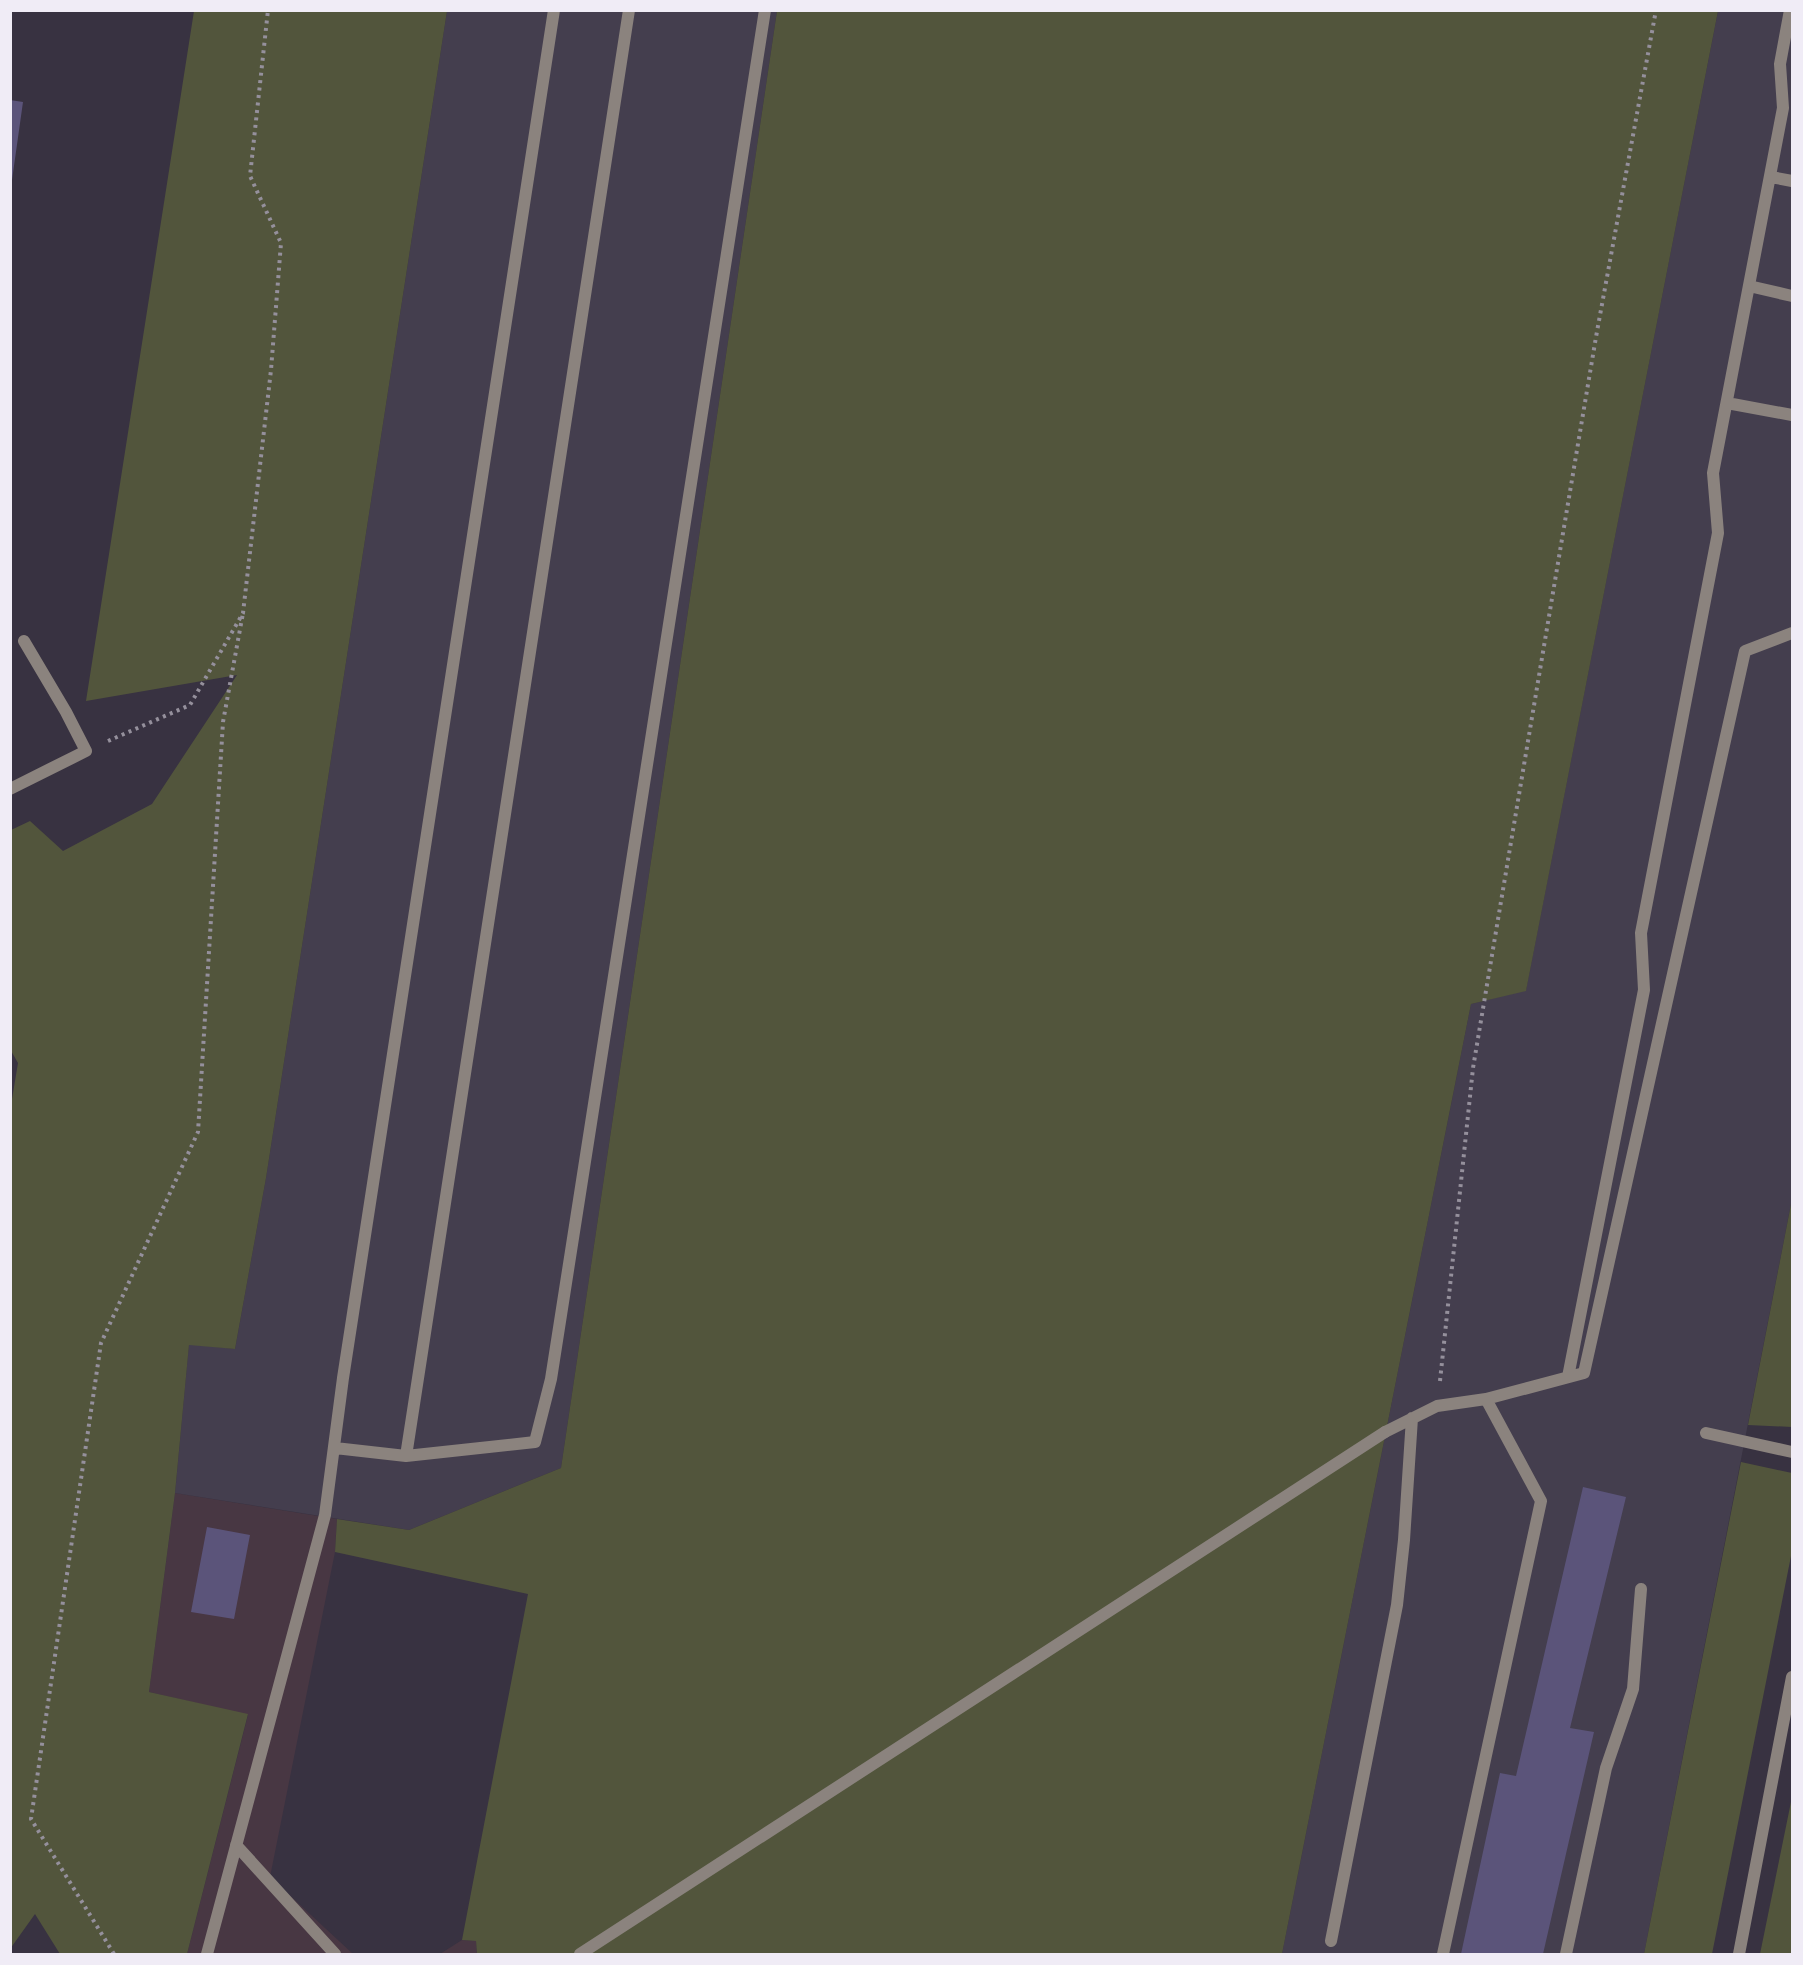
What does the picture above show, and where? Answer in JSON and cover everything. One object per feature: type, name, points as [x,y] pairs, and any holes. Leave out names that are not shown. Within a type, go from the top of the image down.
[{"type":"street","points":[[207,1954],[324,1515],[554,10]]},
{"type":"street","points":[[406,1456],[629,10]]},
{"type":"street","points":[[335,1448],[406,1456],[535,1442],[555,1355],[765,10]]},
{"type":"street","points":[[1568,1377],[1644,990],[1641,933],[1718,533],[1713,473],[1783,108],[1790,10]]},
{"type":"street","points":[[1771,177],[1792,181]]},
{"type":"street","points":[[1749,286],[1792,296]]},
{"type":"street","points":[[1727,402],[1792,415]]},
{"type":"street","points":[[580,1954],[1385,1432],[1437,1406],[1486,1399],[1584,1374],[1745,651],[1792,633]]},
{"type":"street","points":[[10,789],[86,751],[24,641]]},
{"type":"street","points":[[1443,1954],[1541,1501],[1486,1399]]},
{"type":"street","points":[[1331,1941],[1398,1605],[1412,1418]]},
{"type":"street","points":[[1706,1433],[1792,1452]]},
{"type":"street","points":[[1566,1954],[1606,1768],[1633,1689],[1641,1589]]},
{"type":"street","points":[[1739,1954],[1792,1677]]},
{"type":"street","points":[[236,1845],[335,1954]]},
{"type":"path","points":[[114,1954],[31,1819],[101,1343],[198,1132],[224,722],[243,613],[271,370],[281,243],[250,176],[268,10]]},
{"type":"path","points":[[1437,1406],[1473,1068],[1596,337],[1656,10]]},
{"type":"path","points":[[86,751],[190,705],[243,613]]},
{"type":"shaded area","points":[[447,11],[777,11],[561,1468],[409,1530],[175,1493],[189,1344],[235,1349],[266,1178]]},
{"type":"shaded area","points":[[1718,11],[1792,11],[1792,1199],[1644,1954],[1282,1954],[1471,1004],[1526,990]]},
{"type":"shaded area","points":[[175,1493],[337,1519],[335,1552],[270,1877],[353,1954],[187,1954],[248,1715],[149,1692]]},
{"type":"shaded area","points":[[462,1940],[476,1941],[477,1954],[440,1954]]},
{"type":"green space","points":[[194,11],[447,11],[266,1178],[235,1349],[189,1345],[175,1493],[149,1692],[248,1714],[187,1954],[60,1954],[35,1914],[10,1949],[10,1111],[18,1063],[10,1049],[11,830],[30,821],[63,851],[152,804],[237,675],[86,701]]},
{"type":"green space","points":[[777,11],[1718,11],[1526,991],[1471,1004],[1282,1954],[477,1954],[476,1941],[462,1940],[528,1594],[335,1552],[337,1519],[409,1530],[561,1468]]},
{"type":"green space","points":[[1792,1199],[1792,1427],[1748,1425]]},
{"type":"green space","points":[[1741,1462],[1792,1473],[1792,1551],[1712,1954],[1644,1954]]},
{"type":"green space","points":[[1792,1797],[1792,1954],[1760,1954]]},
{"type":"building","points":[[10,100],[23,102],[12,180],[10,180]]},
{"type":"building","points":[[1583,1487],[1626,1497],[1570,1728],[1594,1732],[1543,1954],[1461,1954],[1500,1773],[1516,1776]]},
{"type":"building","points":[[207,1527],[250,1535],[234,1619],[191,1612]]}]
